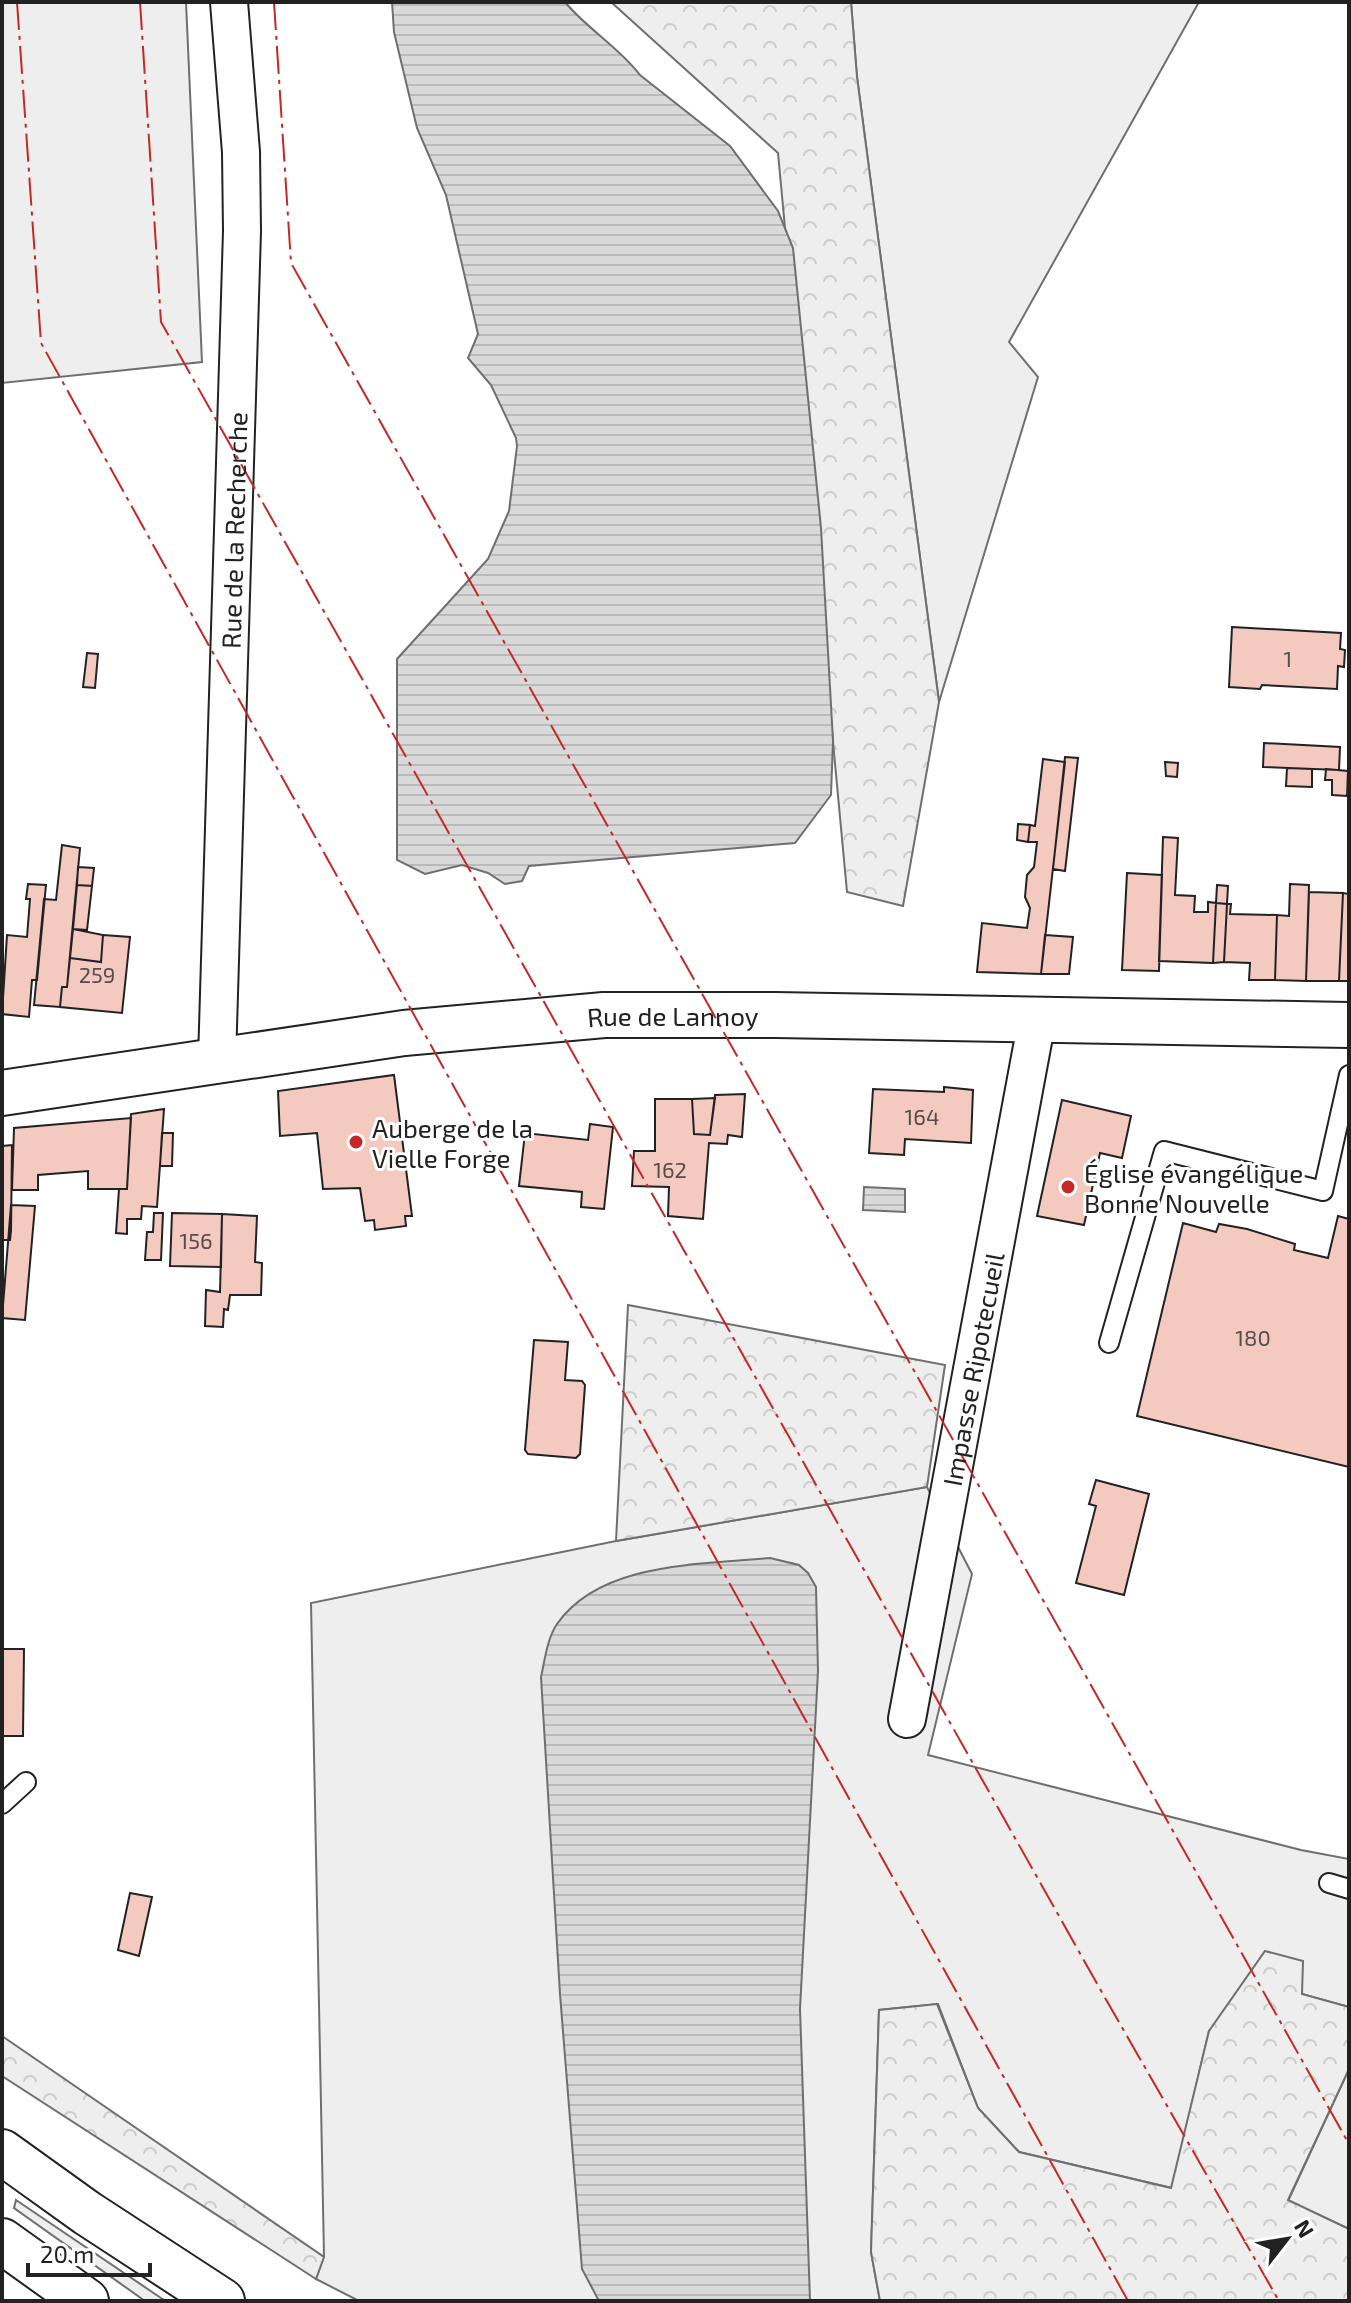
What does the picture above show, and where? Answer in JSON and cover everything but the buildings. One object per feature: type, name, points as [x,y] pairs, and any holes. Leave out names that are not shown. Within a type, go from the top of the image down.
[{"type":"main road","name":"Rue de Lannoy","points":[[2,1093],[404,1033],[604,1015],[1349,1025]]},
{"type":"main road","points":[[2,2143],[87,2213]]},
{"type":"main road","points":[[2,2152],[87,2213],[222,2301]]},
{"type":"main road","points":[[2,2241],[86,2301]]},
{"type":"street","name":"Rue de la Recherche","points":[[217,1060],[242,217],[241,152],[229,2]]},
{"type":"street","name":"Impasse Ripotecueil","points":[[907,1719],[1037,1020]]},
{"type":"lane","points":[[1109,1343],[1164,1151],[1323,1191],[1349,1075]]},
{"type":"lane","points":[[2,1804],[26,1782]]},
{"type":"lane","points":[[1329,1883],[1349,1889]]},
{"type":"green space","points":[[2,2],[186,2],[202,362],[2,383]]},
{"type":"green space","points":[[611,2],[851,2],[857,77],[939,702],[903,906],[847,892],[778,153]]},
{"type":"green space","points":[[851,2],[1199,2],[1009,342],[1038,377],[939,702],[857,77]]},
{"type":"green space","points":[[628,1305],[945,1365],[927,1487],[616,1541]]},
{"type":"green space","points":[[927,1487],[972,1574],[928,1755],[1301,1850],[1349,1859],[1349,2007],[1302,1994],[1209,2031],[1172,2188],[1019,2152],[978,2108],[938,2004],[879,2010],[871,2252],[880,2301],[359,2301],[316,2279],[324,2256],[311,1603],[616,1541]]},
{"type":"green space","points":[[1265,1951],[1303,1961],[1302,1994],[1349,2007],[1349,2069],[1288,2200],[1349,2229],[1349,2301],[880,2301],[871,2252],[879,2010],[937,2004],[978,2108],[1019,2152],[1171,2188],[1209,2031]]},
{"type":"green space","points":[[2,2036],[324,2257],[316,2279],[2,2076]]},
{"type":"green space","points":[[1349,2069],[1349,2229],[1288,2201]]},
{"type":"green space","points":[[16,2200],[166,2301],[145,2301],[14,2208]]},
{"type":"shaded area","points":[[392,2],[565,2],[640,75],[730,146],[778,211],[793,248],[821,528],[833,741],[831,795],[795,843],[529,866],[522,881],[505,884],[488,873],[462,865],[425,874],[397,860],[397,659],[488,559],[509,511],[517,446],[491,385],[468,358],[478,334],[446,195],[417,128],[394,32]]},
{"type":"shaded area","points":[[864,1187],[905,1189],[905,1212],[863,1210]]},
{"type":"shaded area","points":[[770,1558],[799,1565],[816,1587],[818,1671],[800,2009],[810,2301],[599,2301],[582,2269],[560,1994],[541,1677],[547,1649],[557,1624],[576,1603],[599,1588],[654,1570]]},
{"type":"power","points":[[17,2],[41,343],[1128,2301]]},
{"type":"power","points":[[140,2],[161,322],[1279,2301]]},
{"type":"power","points":[[274,2],[291,263],[1349,2144]]},
{"type":"place","name":"Auberge de la Vielle Forge","points":[[356,1142]]},
{"type":"place","name":"Église évangélique Bonne Nouvelle","points":[[1068,1187]]}]
